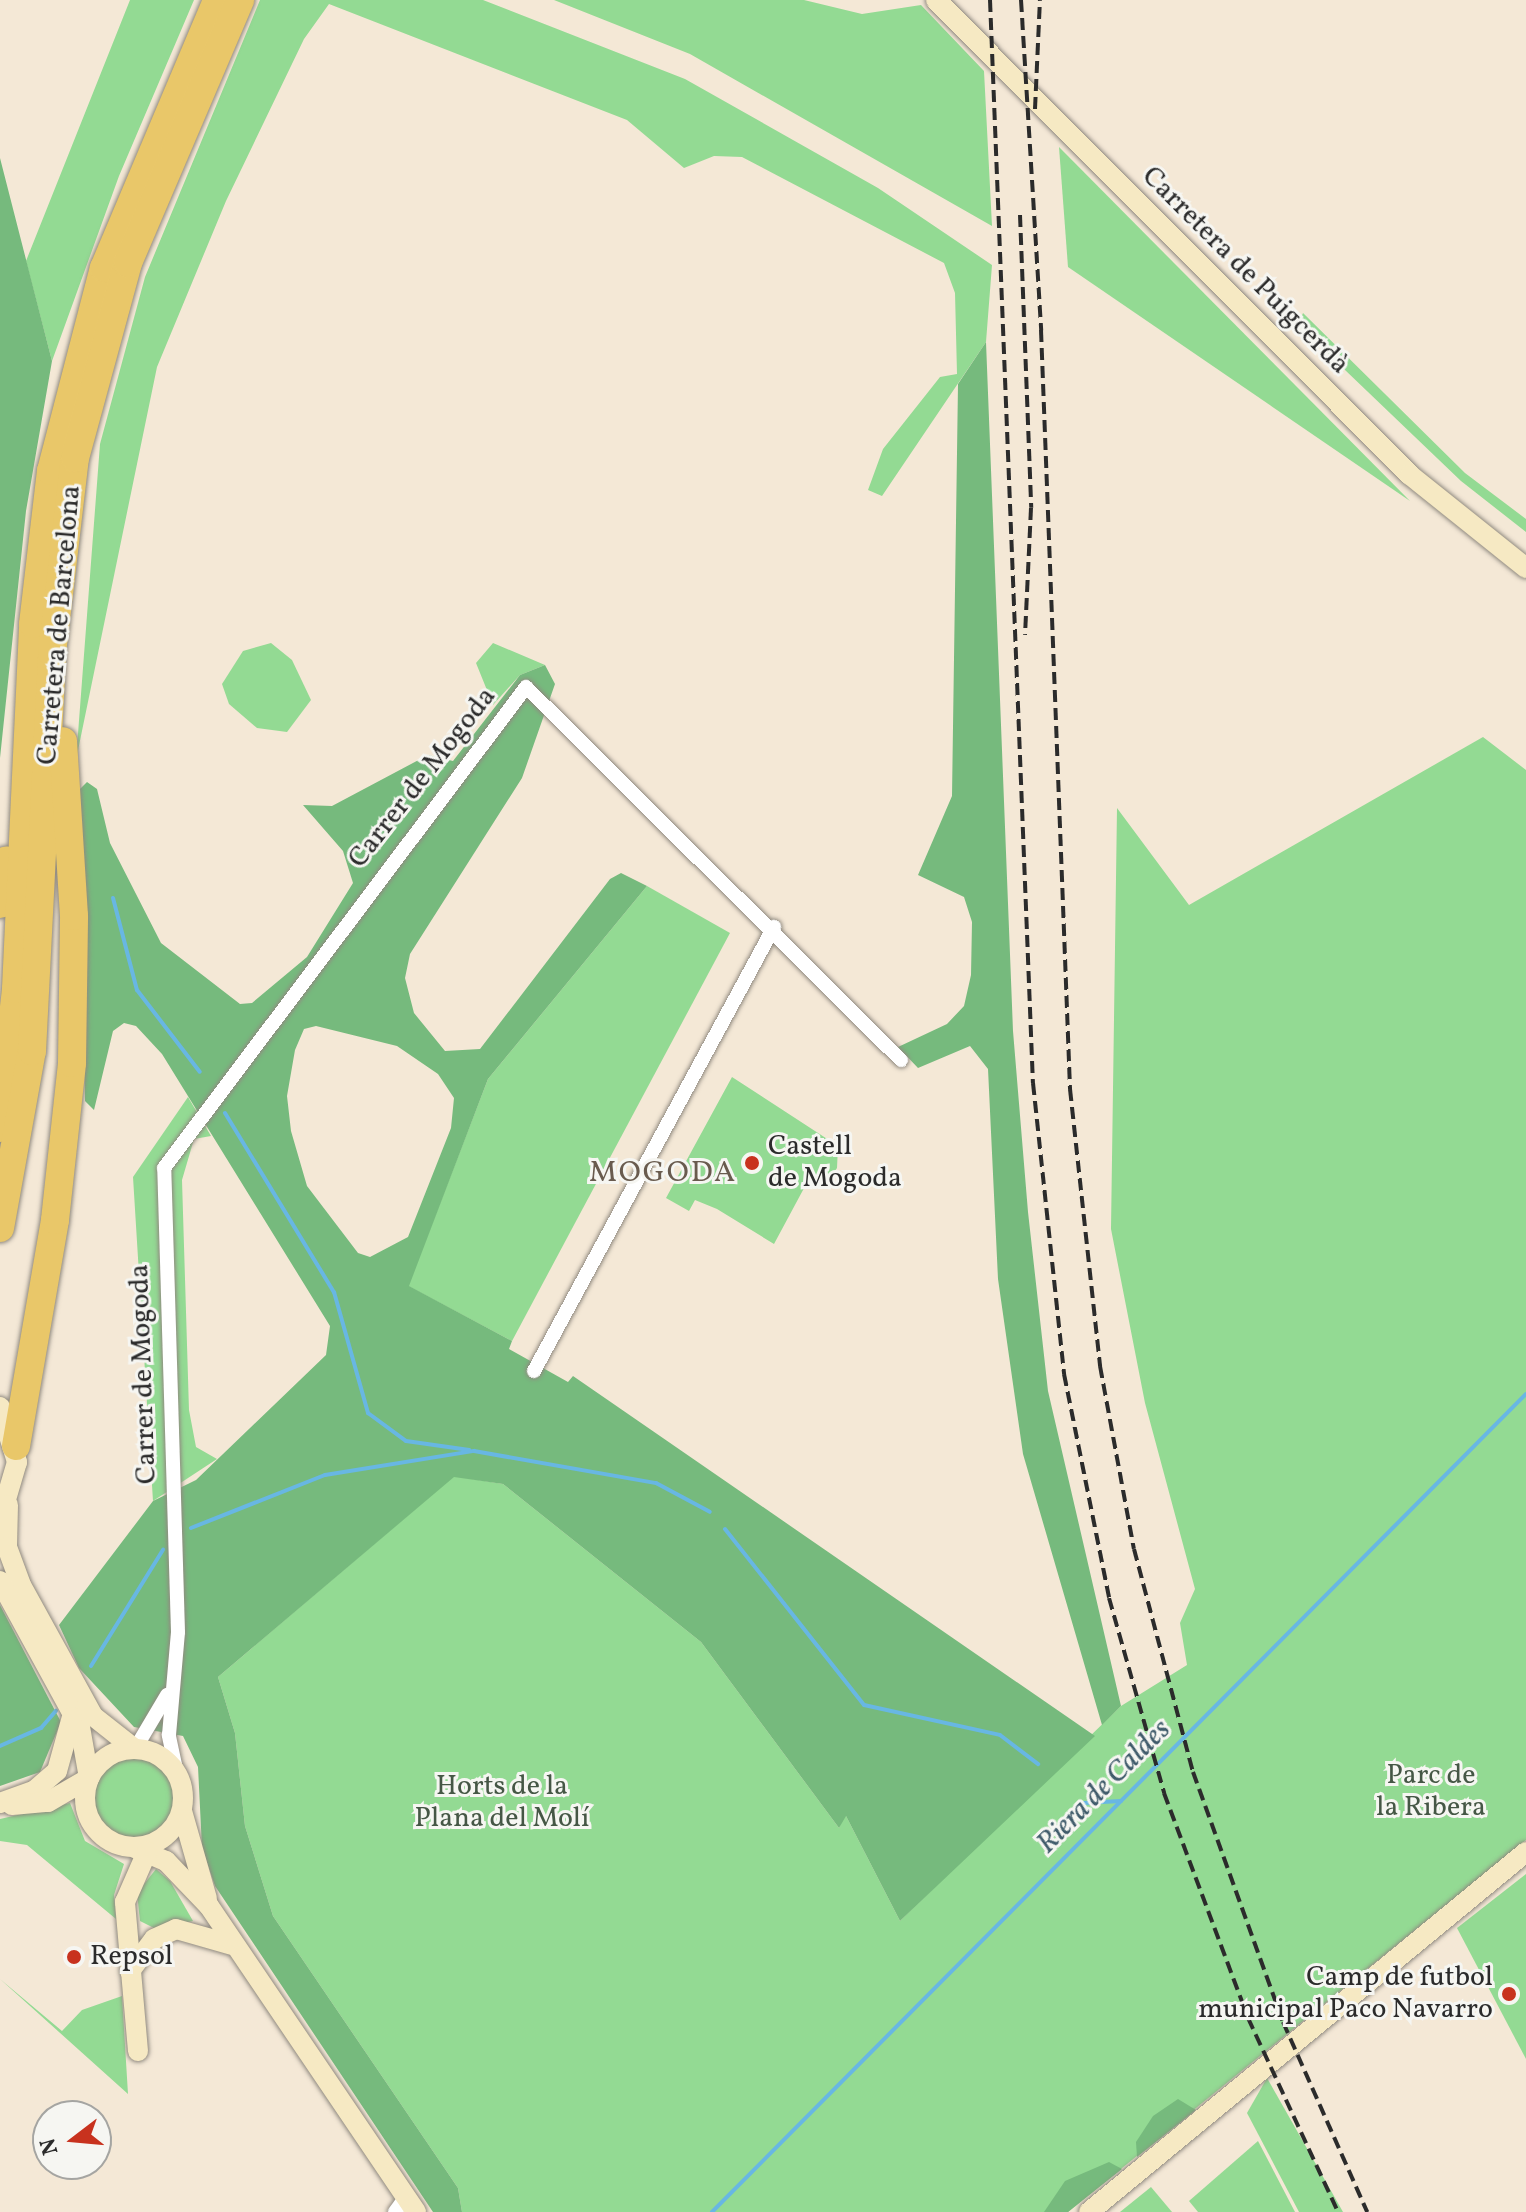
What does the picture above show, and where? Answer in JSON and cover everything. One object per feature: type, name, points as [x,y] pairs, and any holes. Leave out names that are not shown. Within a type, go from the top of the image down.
[{"type":"highway","name":"Carretera de Barcelona","points":[[0,1228],[34,1038],[43,521],[73,368],[122,219],[217,0]]},
{"type":"highway","name":"Carretera de Barcelona","points":[[0,1128],[16,989],[41,661],[66,507],[105,334],[143,222],[240,0]]},
{"type":"highway","points":[[0,904],[41,661]]},
{"type":"highway","points":[[16,1446],[55,1220],[72,1050],[72,864],[41,661]]},
{"type":"main road","name":"Carretera de Puigcerdà","points":[[936,0],[1410,475],[1526,568]]},
{"type":"main road","points":[[0,1407],[16,1446],[4,1511],[7,1547],[21,1585],[93,1716],[135,1749],[161,1757],[177,1774],[182,1811],[209,1906]]},
{"type":"main road","points":[[0,1581],[71,1709],[87,1747],[92,1824],[111,1841],[141,1850],[209,1906],[406,2207]]},
{"type":"main road","points":[[0,1804],[35,1790],[57,1771],[72,1738],[71,1709]]},
{"type":"main road","points":[[0,1804],[48,1802],[89,1778],[110,1755],[135,1749]]},
{"type":"main road","points":[[138,2051],[126,1890],[141,1850],[167,1835],[182,1811]]},
{"type":"main road","points":[[1089,2212],[1526,1852]]},
{"type":"main road","points":[[130,1971],[154,1939],[176,1929],[205,1931],[239,1949]]},
{"type":"street","name":"Carrer de Mogoda","points":[[177,1774],[172,1684],[178,1632],[164,1168],[526,687],[774,927]]},
{"type":"street","points":[[534,1371],[774,927],[901,1060]]},
{"type":"street","name":"Carrer de Mogoda","points":[[135,1749],[152,1731],[172,1684]]},
{"type":"green space","points":[[130,0],[194,0],[119,176],[52,361],[26,261]]},
{"type":"green space","points":[[260,0],[483,0],[685,79],[878,188],[992,265],[986,342],[882,496],[868,490],[883,449],[940,377],[957,374],[955,293],[944,263],[742,157],[714,156],[684,168],[627,120],[329,4],[304,39],[226,201],[157,367],[76,760],[100,444],[145,277]]},
{"type":"green space","points":[[554,0],[804,0],[862,14],[921,5],[984,71],[992,226],[690,54]]},
{"type":"green space","points":[[1059,147],[1410,501],[1068,267]]},
{"type":"green space","points":[[0,158],[52,361],[26,511],[0,758]]},
{"type":"green space","points":[[1303,313],[1465,473],[1526,519],[1526,532],[1461,481],[1298,325]]},
{"type":"green space","points":[[986,342],[1013,1031],[1028,1212],[1048,1391],[1121,1706],[1102,1725],[1023,1454],[998,1279],[988,1069],[970,1046],[918,1068],[898,1047],[947,1024],[964,1006],[971,975],[972,922],[964,897],[918,875],[952,796],[958,384]]},
{"type":"green space","points":[[271,643],[292,660],[311,700],[287,732],[257,728],[229,704],[222,684],[243,651]]},
{"type":"green space","points":[[493,643],[545,665],[520,675],[493,705],[476,663]]},
{"type":"green space","points":[[545,665],[555,684],[522,778],[410,954],[405,978],[414,1013],[445,1051],[480,1049],[610,879],[621,873],[647,886],[488,1079],[409,1286],[512,1341],[509,1349],[568,1382],[573,1376],[1095,1736],[900,1921],[846,1816],[839,1828],[701,1642],[503,1484],[454,1477],[218,1677],[235,1733],[245,1826],[273,1916],[458,2188],[462,2212],[433,2212],[215,1886],[202,1848],[198,1767],[183,1736],[134,1727],[79,1668],[59,1625],[153,1501],[196,1480],[326,1355],[330,1326],[162,1054],[136,1026],[124,1023],[113,1031],[94,1110],[85,1101],[79,790],[87,782],[97,789],[110,843],[161,943],[240,1004],[252,1003],[307,957],[353,883],[343,851],[303,805],[332,806],[428,755],[453,761],[520,675]],"holes":[[[316,1026],[397,1046],[438,1074],[454,1098],[451,1128],[408,1237],[370,1257],[358,1253],[307,1186],[291,1131],[287,1096],[295,1050],[304,1029]]]},
{"type":"green space","points":[[1483,737],[1526,770],[1526,1840],[1068,2212],[462,2212],[458,2188],[273,1916],[245,1826],[235,1733],[218,1677],[454,1476],[503,1484],[701,1642],[839,1828],[845,1814],[900,1921],[1121,1706],[1187,1665],[1180,1623],[1195,1589],[1145,1403],[1111,1229],[1117,808],[1189,905]]},
{"type":"green space","points":[[647,886],[730,933],[512,1341],[408,1286],[488,1079]]},
{"type":"green space","points":[[732,1077],[838,1146],[837,1168],[825,1185],[810,1177],[774,1244],[717,1209],[695,1200],[689,1211],[666,1198]]},
{"type":"green space","points":[[188,1097],[211,1136],[194,1139],[182,1180],[189,1410],[196,1447],[217,1459],[153,1501],[133,1177]]},
{"type":"green space","points":[[0,1605],[61,1722],[40,1772],[0,1786]]},
{"type":"green space","points":[[134,1749],[153,1753],[169,1763],[179,1779],[183,1798],[179,1817],[169,1833],[153,1843],[134,1847],[115,1843],[99,1833],[89,1817],[85,1798],[89,1779],[99,1763],[115,1753]]},
{"type":"green space","points":[[70,1803],[85,1841],[124,1864],[114,1895],[116,1919],[27,1845],[0,1841],[0,1819]]},
{"type":"green space","points":[[156,1869],[170,1881],[193,1921],[156,1929],[140,1921],[137,1893]]},
{"type":"green space","name":"Camp de futbol municipal Paco Navarro","points":[[1526,1874],[1526,2059],[1457,1928]]},
{"type":"green space","points":[[0,1979],[62,2031],[82,2010],[122,1996],[128,2094]]},
{"type":"green space","points":[[1267,2078],[1343,2212],[1299,2212],[1247,2113]]},
{"type":"green space","points":[[1178,2099],[1196,2110],[1137,2157],[1136,2142],[1153,2116]]},
{"type":"green space","points":[[1258,2141],[1295,2212],[1198,2212],[1189,2201]]},
{"type":"green space","points":[[1109,2162],[1122,2169],[1068,2212],[1044,2212],[1065,2181]]},
{"type":"green space","points":[[1151,2187],[1172,2212],[1120,2212]]},
{"type":"waterway","points":[[113,898],[137,990],[200,1072]]},
{"type":"waterway","points":[[225,1113],[334,1292],[368,1413],[406,1441],[469,1450]]},
{"type":"waterway","name":"Riera de Caldes","points":[[712,2212],[1526,1394]]},
{"type":"waterway","points":[[191,1528],[325,1475],[474,1451],[656,1483],[710,1512]]},
{"type":"waterway","points":[[725,1529],[864,1705],[1000,1735],[1038,1764]]},
{"type":"waterway","points":[[91,1666],[163,1550]]},
{"type":"waterway","points":[[0,1746],[41,1728],[56,1711]]},
{"type":"waterway","points":[[1084,1803],[1121,1801]]},
{"type":"railway","points":[[990,0],[1033,1083],[1064,1374],[1109,1598],[1164,1793],[1248,2018],[1338,2212]]},
{"type":"railway","points":[[1021,0],[1041,330],[1070,1089],[1100,1366],[1134,1549],[1193,1772],[1283,2022],[1367,2212]]},
{"type":"railway","points":[[1035,109],[1040,0]]},
{"type":"railway","points":[[1020,215],[1031,508],[1025,635]]},
{"type":"place","name":"Castell de Mogoda","points":[[752,1163]]},
{"type":"place","name":"Repsol","points":[[74,1957]]},
{"type":"place","name":"Camp de futbol municipal Paco Navarro","points":[[1509,1994]]},
{"type":"district","name":"MOGODA","points":[[663,1173]]},
{"type":"park label","name":"Parc de la Ribera","points":[[1431,1792]]},
{"type":"park label","name":"Horts de la Plana del Molí","points":[[502,1803]]}]
